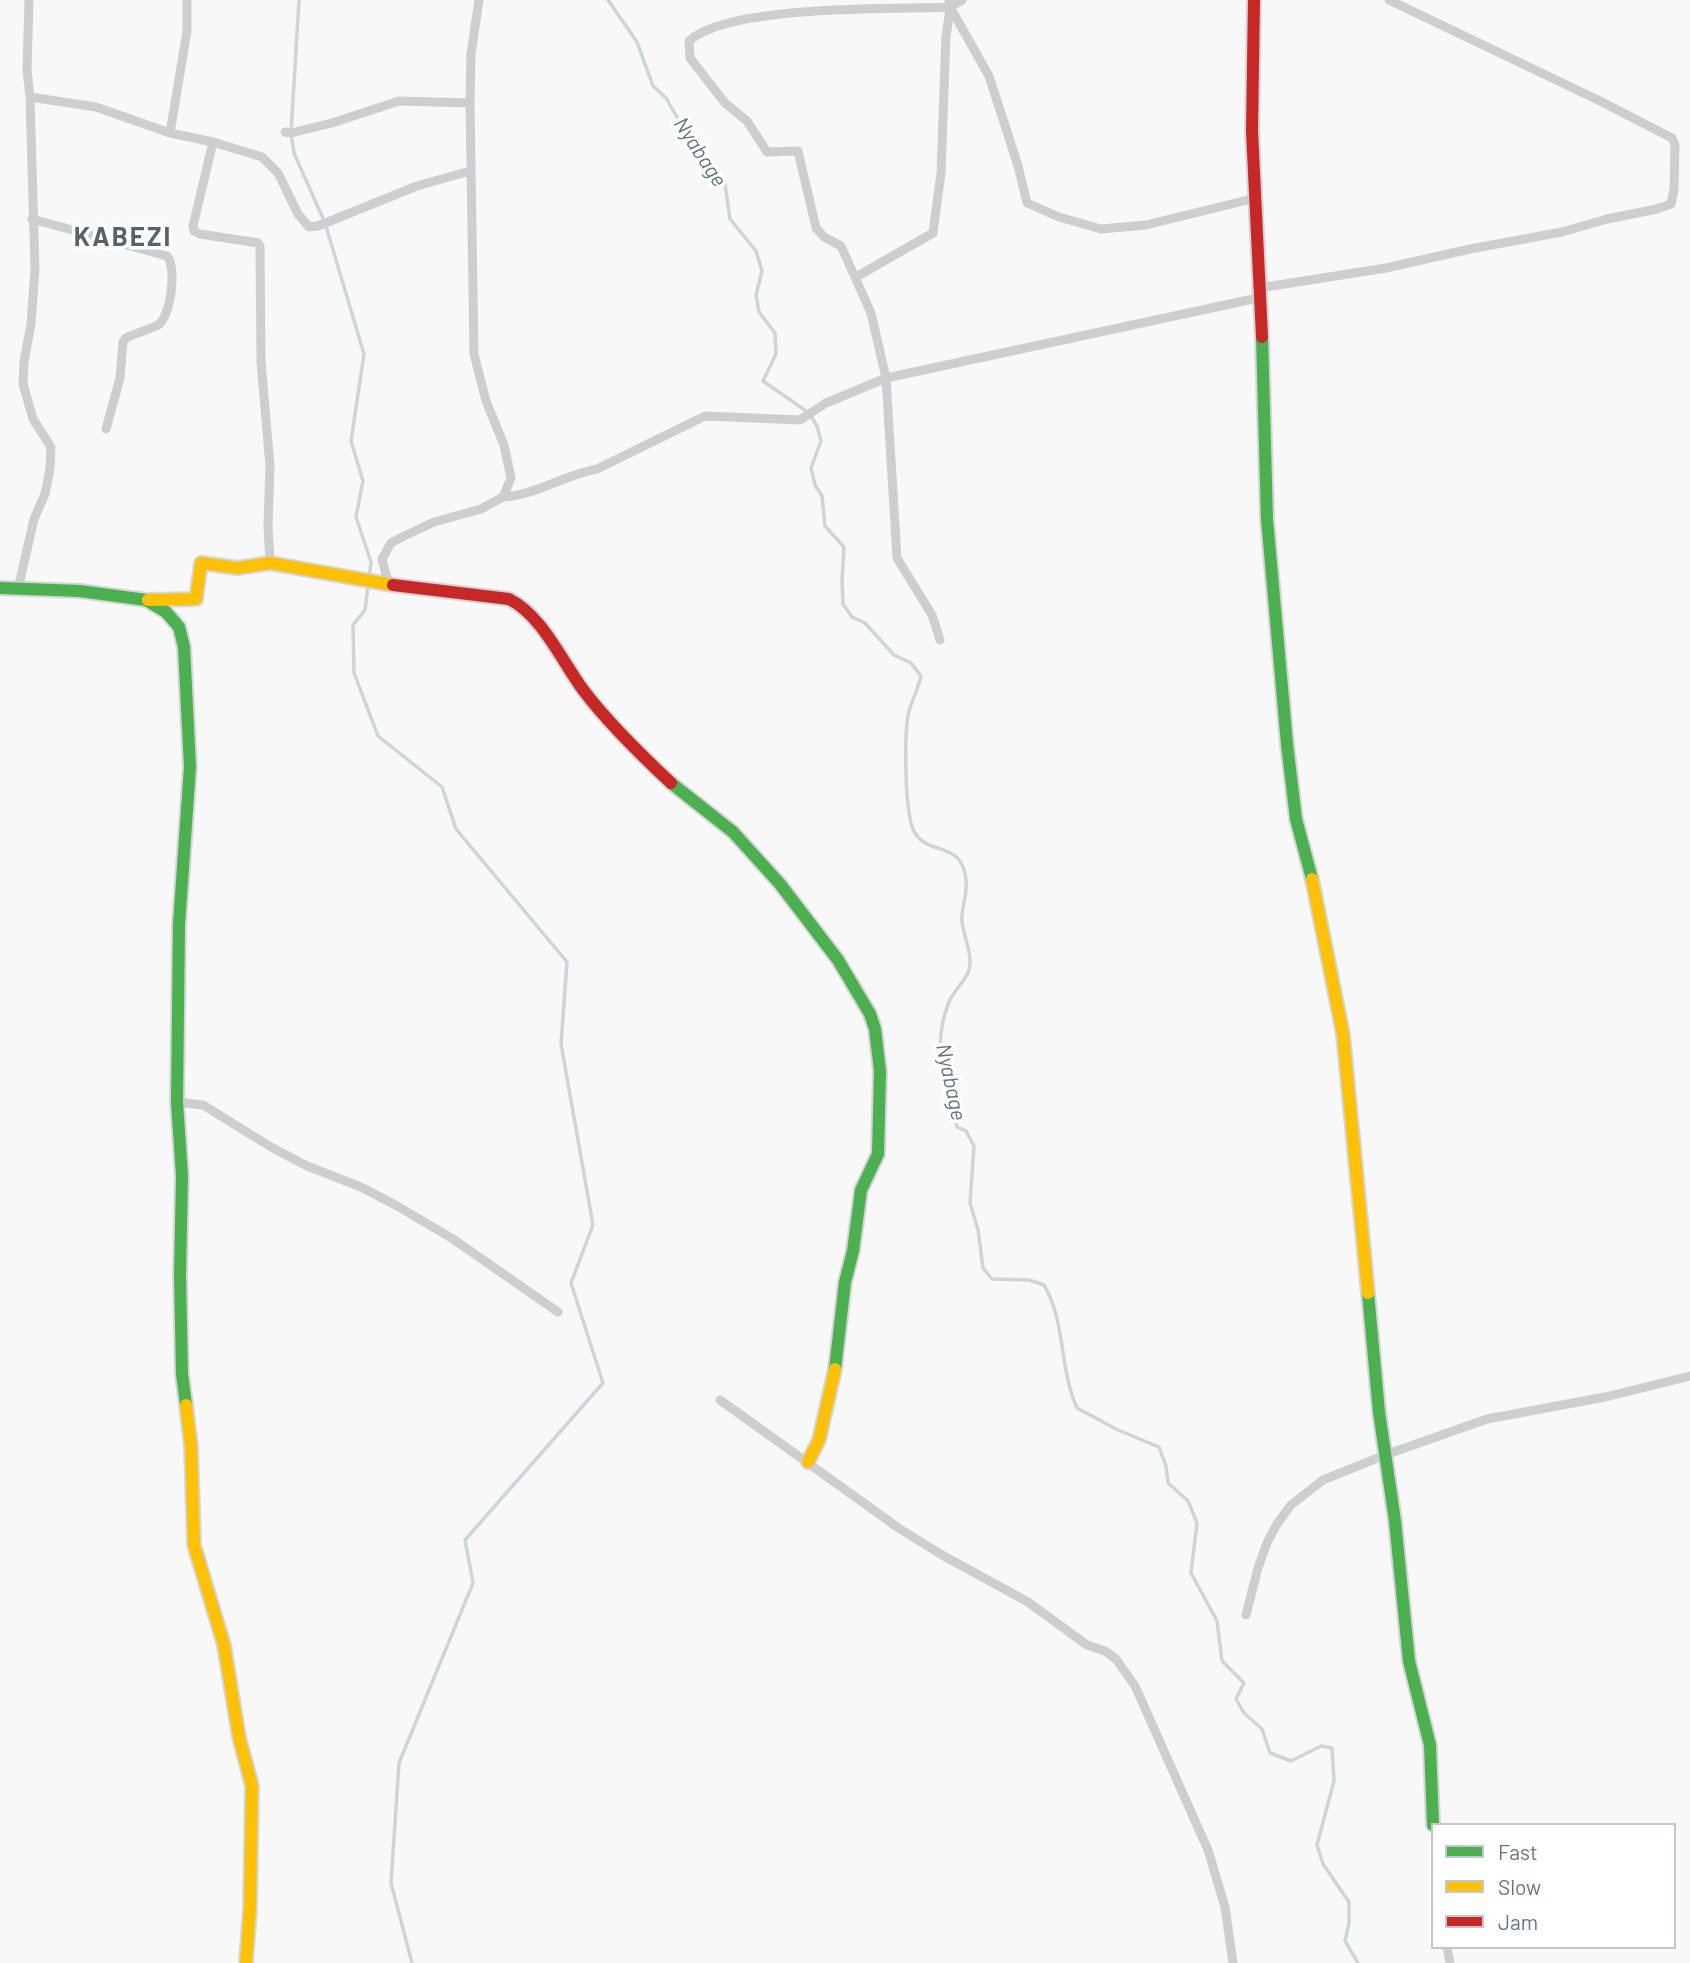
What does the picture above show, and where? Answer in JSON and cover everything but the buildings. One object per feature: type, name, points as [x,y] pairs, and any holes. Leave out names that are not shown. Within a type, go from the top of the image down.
[{"type":"street","points":[[18,589],[34,519],[45,495],[51,447],[33,419],[23,384],[24,362],[32,324],[35,269],[27,70],[29,0]]},
{"type":"street","points":[[170,134],[187,31],[187,0]]},
{"type":"street","points":[[479,0],[471,54],[470,171],[474,354],[486,401],[504,445],[510,478],[503,497]]},
{"type":"street","points":[[940,640],[932,615],[897,558],[886,378],[871,313],[856,277],[841,246],[824,237],[816,228],[798,151],[766,152],[747,121],[724,103],[690,58],[689,41],[699,32],[727,22],[785,13],[949,4],[962,0]]},
{"type":"street","points":[[1254,0],[1252,131],[1265,390],[1267,519],[1287,744],[1296,819],[1318,901],[1343,1034],[1385,1455],[1400,1558],[1409,1661],[1430,1745],[1433,1823]]},
{"type":"street","points":[[391,584],[382,559],[391,543],[434,522],[481,509],[503,497],[526,494],[579,472],[597,469],[705,416],[800,420],[826,403],[886,378],[1259,293],[1562,232],[1671,204],[1675,145],[1672,138],[1389,0]]},
{"type":"street","points":[[949,4],[989,76],[1027,203],[1059,217],[1101,229],[1146,225],[1256,198]]},
{"type":"street","points":[[856,277],[933,233],[941,173],[949,4]]},
{"type":"street","points":[[30,97],[96,107],[170,134],[213,142],[262,157],[278,173],[298,214],[309,227],[318,226],[417,186],[470,171]]},
{"type":"street","points":[[285,132],[291,133],[332,123],[400,101],[471,103]]},
{"type":"street","points":[[213,142],[194,231],[258,243],[261,246],[261,362],[270,466],[270,563]]},
{"type":"street","points":[[32,219],[167,256],[171,260],[173,268],[168,308],[164,318],[158,324],[122,341],[120,378],[106,429]]},
{"type":"street","points":[[0,588],[80,591],[146,600],[196,599],[201,564],[238,568],[270,563],[391,584],[509,600],[519,604],[551,640],[584,691],[612,723],[669,781],[733,832],[780,884],[838,960],[870,1013],[875,1029],[880,1071],[878,1154],[861,1189],[853,1251],[845,1282],[836,1366],[819,1440],[808,1462]]},
{"type":"street","points":[[146,600],[166,612],[178,626],[184,647],[190,767],[179,924],[177,1102],[182,1175],[182,1374],[191,1446],[194,1545],[224,1645],[239,1737],[253,1794],[246,1963]]},
{"type":"street","points":[[177,1102],[203,1105],[295,1160],[390,1202],[453,1239],[558,1312]]},
{"type":"street","points":[[1246,1615],[1267,1543],[1277,1524],[1292,1505],[1323,1480],[1487,1419],[1605,1397],[1690,1376]]},
{"type":"street","points":[[720,1400],[900,1529],[1028,1602],[1087,1645],[1105,1651],[1116,1659],[1140,1697],[1208,1850],[1225,1907],[1233,1963]]},
{"type":"waterway","points":[[299,0],[291,133],[294,153],[325,223],[364,354],[351,441],[363,481],[356,517],[371,562],[369,579]]},
{"type":"waterway","name":"Nyabage","points":[[608,0],[637,42],[653,86],[666,98],[702,161],[725,184],[730,219],[756,251],[762,271],[756,295],[759,312],[775,333],[776,354],[763,381],[809,413],[817,426],[821,441],[811,468],[815,485],[822,496],[825,526],[844,547],[843,604],[852,617],[865,623],[894,655],[911,663],[921,676],[907,722],[906,774],[909,810],[915,833],[928,845],[959,859],[966,880],[962,918],[970,964],[967,974],[949,1002],[940,1049],[944,1080],[957,1127],[966,1131],[974,1146],[970,1203],[978,1230],[983,1268],[992,1279],[1029,1280],[1044,1285],[1056,1314],[1067,1378],[1077,1408],[1118,1430],[1159,1447],[1166,1466],[1168,1483],[1188,1501],[1197,1523],[1191,1573],[1217,1621],[1222,1661],[1244,1683],[1236,1699],[1244,1713],[1262,1729],[1270,1753],[1291,1761],[1321,1746],[1332,1748],[1334,1781],[1317,1845],[1323,1864],[1349,1902],[1349,1923],[1345,1941],[1358,1963]]},
{"type":"waterway","points":[[368,586],[365,610],[353,625],[354,673],[378,736],[442,787],[456,829],[567,962],[561,1044],[593,1225],[571,1283],[603,1383],[465,1540],[473,1583],[399,1763],[391,1883],[412,1963]]},
{"type":"traffic: fast","points":[[1262,337],[1267,519],[1287,744],[1296,819],[1312,879]]},
{"type":"traffic: fast","points":[[0,588],[80,591],[146,600],[166,612],[179,627],[184,647],[190,767],[179,924],[177,1102],[182,1176],[182,1374],[186,1405]]},
{"type":"traffic: fast","points":[[671,783],[733,832],[780,884],[838,960],[870,1014],[875,1029],[880,1071],[878,1154],[861,1190],[853,1251],[845,1282],[835,1369]]},
{"type":"traffic: fast","points":[[1368,1293],[1379,1412],[1395,1521],[1409,1661],[1430,1745],[1433,1823]]},
{"type":"traffic: slow","points":[[148,600],[196,599],[201,563],[238,568],[270,563],[393,585]]},
{"type":"traffic: slow","points":[[1312,879],[1343,1034],[1368,1293]]},
{"type":"traffic: slow","points":[[808,1462],[819,1440],[835,1369]]},
{"type":"traffic: slow","points":[[186,1405],[191,1446],[194,1545],[224,1645],[239,1737],[252,1786],[250,1908],[246,1963]]},
{"type":"traffic: jam","points":[[1254,0],[1252,131],[1262,337]]},
{"type":"traffic: jam","points":[[393,585],[509,599],[521,607],[542,628],[584,691],[604,715],[671,783]]},
{"type":"district","name":"KABEZI","points":[[123,237]]}]
